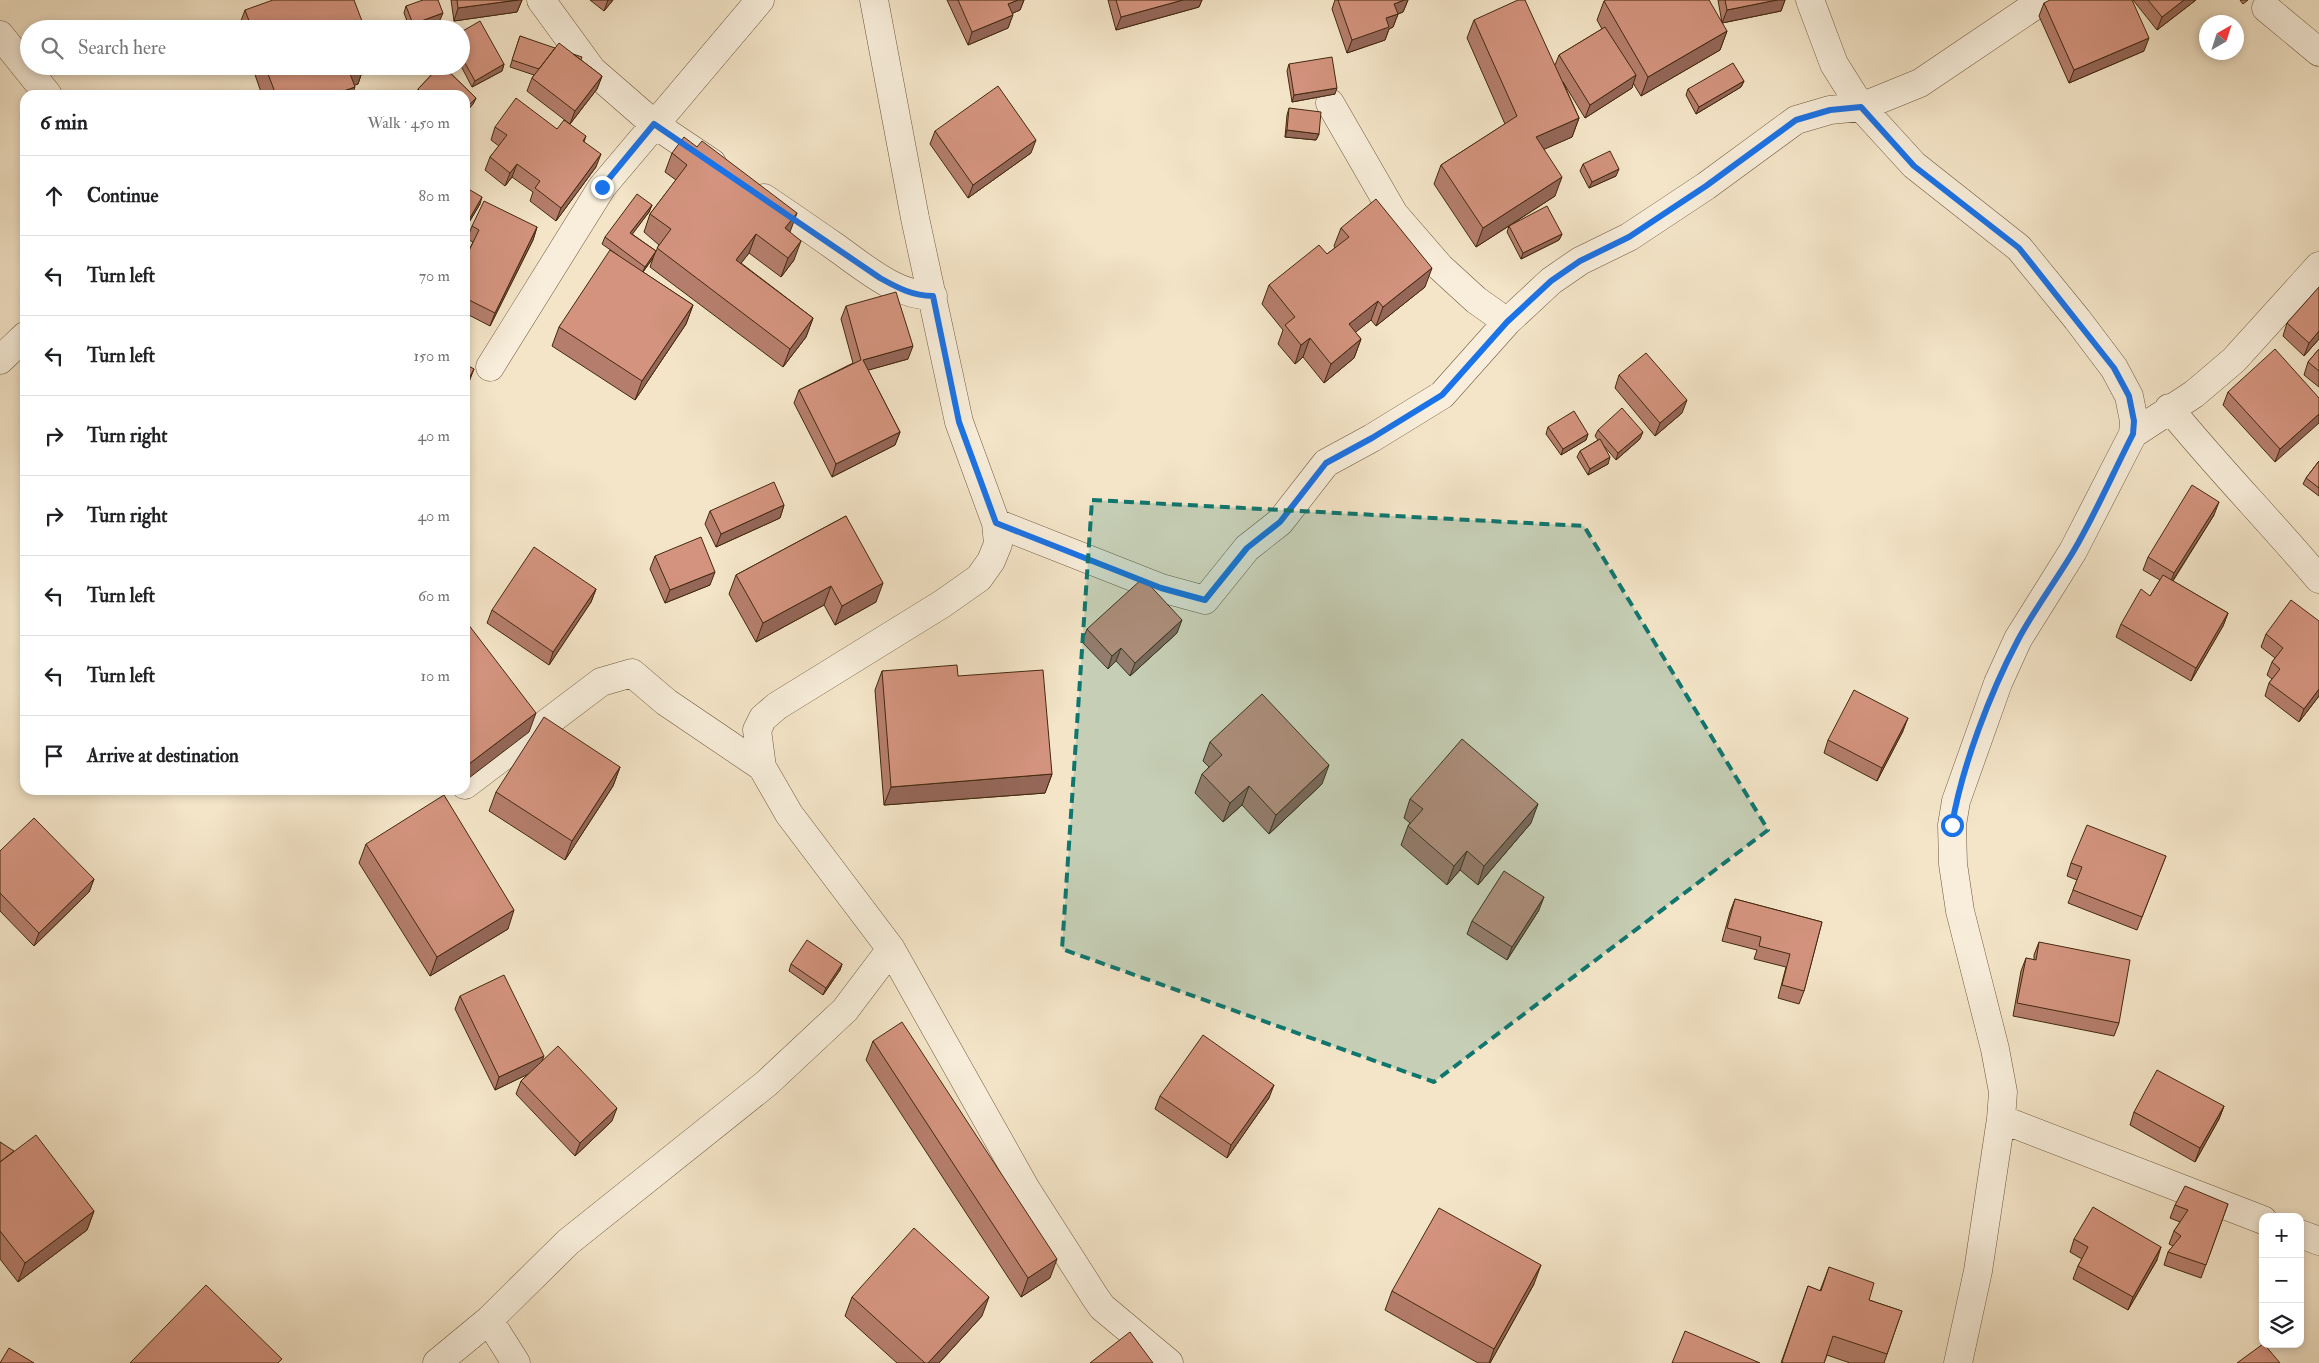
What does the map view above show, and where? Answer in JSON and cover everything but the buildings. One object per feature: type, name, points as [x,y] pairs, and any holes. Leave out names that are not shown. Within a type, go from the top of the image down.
[{"type":"street","points":[[541,0],[592,70],[654,124],[880,278],[905,291],[920,296],[933,296]]},
{"type":"street","points":[[490,367],[602,187],[760,0]]},
{"type":"street","points":[[874,0],[915,218],[959,422],[996,523],[998,544],[995,553],[979,578],[942,604],[777,706],[763,718],[757,730],[762,767],[789,814],[891,950],[1026,1189],[1095,1298],[1107,1312],[1169,1363]]},
{"type":"street","points":[[1810,0],[1834,64],[1861,107],[1914,166],[2019,248],[2114,368],[2129,396],[2134,421],[2133,434],[2074,551],[2018,639],[1998,682],[1956,801],[1952,825],[1953,864],[1960,911],[1986,1010],[2003,1092],[2001,1119],[1978,1271],[1958,1363]]},
{"type":"street","points":[[996,523],[1161,588],[1205,600],[1247,548],[1280,522],[1326,463],[1372,438],[1442,395],[1507,322],[1551,281],[1580,261],[1629,237],[1706,186],[1796,120],[1830,110],[1861,107],[1920,83],[2043,0]]},
{"type":"street","points":[[2266,8],[2319,52]]},
{"type":"street","points":[[0,36],[20,61]]},
{"type":"street","points":[[32,75],[44,90]]},
{"type":"street","points":[[1330,103],[1394,214],[1440,267],[1476,300],[1507,322]]},
{"type":"street","points":[[2133,434],[2169,408],[2194,394],[2234,360],[2319,266]]},
{"type":"street","points":[[0,360],[20,341]]},
{"type":"street","points":[[2169,408],[2217,467],[2264,515],[2319,579]]},
{"type":"street","points":[[470,782],[601,682],[632,673],[666,702],[762,767]]},
{"type":"street","points":[[437,1363],[489,1320],[568,1242],[768,1083],[845,1010],[891,950]]},
{"type":"street","points":[[2001,1119],[2259,1218]]},
{"type":"street","points":[[2304,1235],[2319,1241]]},
{"type":"street","points":[[489,1320],[516,1363]]},
{"type":"street","points":[[1963,1336],[1978,1363]]},
{"type":"highlighted area","points":[[1092,500],[1584,526],[1768,830],[1434,1082],[1062,949]]},
{"type":"route","points":[[602,187],[654,124],[880,278],[905,291],[920,296],[933,296],[959,422],[996,523],[1122,574],[1161,588],[1205,600],[1247,548],[1280,522],[1326,463],[1335,456],[1372,438],[1442,395],[1507,322],[1551,281],[1580,261],[1629,237],[1706,186],[1796,120],[1830,110],[1861,107],[1914,166],[2019,248],[2114,368],[2129,396],[2134,421],[2133,434],[2074,551],[2018,639],[1998,682],[1973,748],[1956,801],[1952,825]]}]
